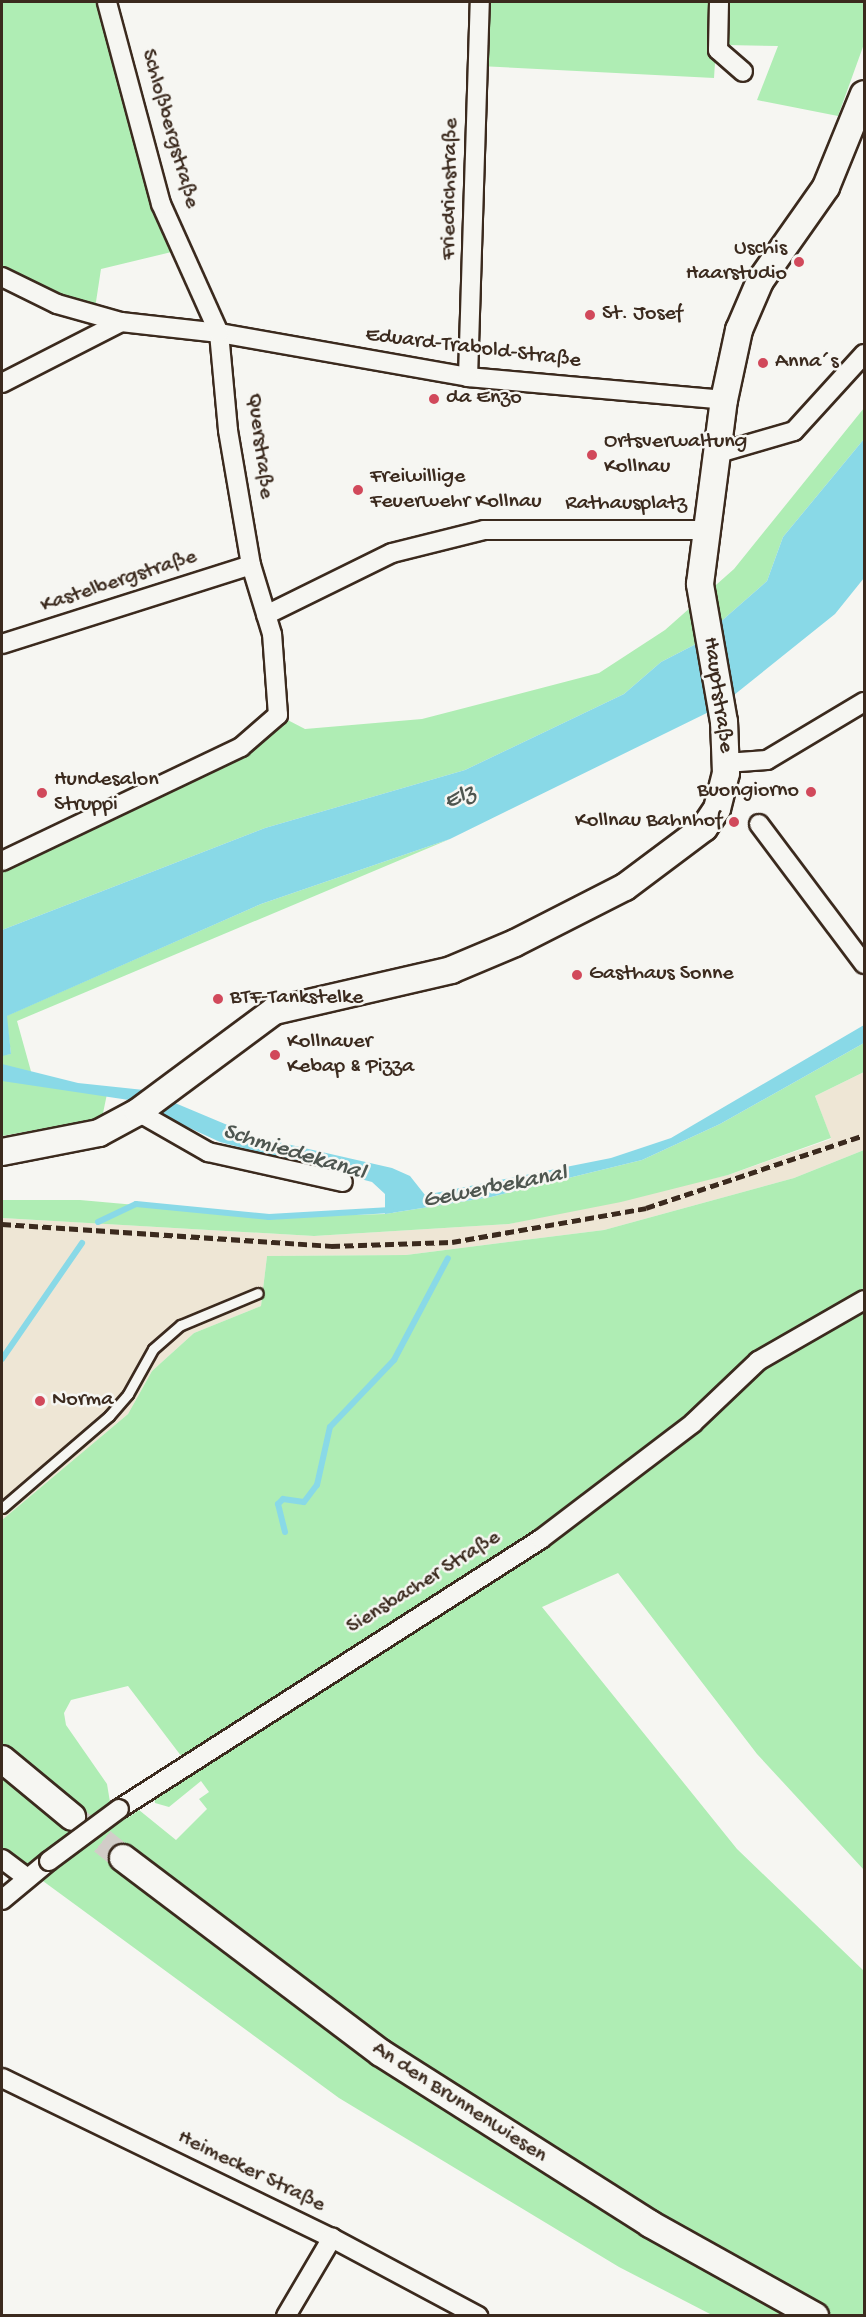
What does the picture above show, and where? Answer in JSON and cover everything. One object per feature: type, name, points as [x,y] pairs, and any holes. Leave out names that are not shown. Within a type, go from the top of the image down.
[{"type":"street","name":"Schloßbergstraße","points":[[107,2],[161,204],[219,333]]},
{"type":"street","name":"Friedrichstraße","points":[[468,377],[480,2]]},
{"type":"street","points":[[719,2],[718,50],[743,72]]},
{"type":"street","name":"Hauptstraße","points":[[2,1152],[99,1133],[138,1112],[258,1018],[451,970],[625,887],[681,851],[704,828],[717,808],[726,763],[723,710],[700,584],[704,530],[715,454],[739,330],[760,281],[826,187],[864,94]]},
{"type":"street","name":"Eduard-Trabold-Straße","points":[[2,277],[57,304],[121,322],[219,333],[468,377],[724,400]]},
{"type":"street","points":[[2,383],[121,322]]},
{"type":"street","name":"Querstraße","points":[[2,861],[262,734],[278,715],[280,691],[266,615],[251,565],[228,430],[219,333]]},
{"type":"street","points":[[715,454],[794,431],[864,354]]},
{"type":"street","name":"Rathausplatz","points":[[266,615],[392,553],[484,530],[704,530]]},
{"type":"street","name":"Kastelbergstraße","points":[[2,644],[251,565]]},
{"type":"street","points":[[726,763],[767,760],[864,702]]},
{"type":"street","points":[[759,824],[864,963]]},
{"type":"street","points":[[138,1112],[208,1152],[343,1182]]},
{"type":"street","name":"Siensbacher Straße","points":[[2,1900],[27,1877],[119,1809],[541,1539],[693,1423],[758,1361],[864,1300]]},
{"type":"street","points":[[2,1759],[72,1817]]},
{"type":"street","name":"An den Brunnenwiesen","points":[[123,1858],[391,2060],[650,2224],[815,2316]]},
{"type":"street","points":[[2,1859],[27,1877]]},
{"type":"street","name":"Heimecker Straße","points":[[2,2078],[332,2238],[448,2309],[478,2316]]},
{"type":"street","points":[[286,2316],[332,2238]]},
{"type":"lane","points":[[2,1508],[109,1416],[160,1343],[181,1325],[258,1293]]},
{"type":"shaded area","points":[[864,1072],[864,1150],[794,1178],[604,1230],[406,1255],[267,1256],[261,1306],[194,1333],[152,1371],[128,1414],[2,1520],[2,1218],[314,1236],[509,1224],[728,1175],[831,1139],[815,1096]]},
{"type":"green space","points":[[2,2],[107,2],[184,249],[101,269],[94,315],[2,277]]},
{"type":"green space","points":[[480,2],[719,2],[714,78],[479,66]]},
{"type":"green space","points":[[728,2],[864,2],[864,44],[838,116],[757,100],[778,46],[725,45]]},
{"type":"green space","points":[[864,408],[864,439],[783,537],[767,581],[694,645],[661,662],[624,694],[465,770],[265,828],[2,930],[2,861],[241,747],[278,715],[305,729],[422,719],[599,673],[665,630],[734,569]]},
{"type":"green space","points":[[450,839],[17,1021],[32,1075],[107,1094],[102,1118],[2,1136],[2,1055],[11,1054],[6,1016],[261,904]]},
{"type":"green space","points":[[864,1043],[864,1072],[815,1096],[831,1138],[728,1175],[621,1202],[509,1224],[314,1236],[2,1218],[2,1200],[80,1200],[269,1217],[385,1214],[491,1197],[642,1160],[720,1124]]},
{"type":"green space","points":[[864,1150],[864,1870],[757,1754],[618,1573],[542,1607],[737,1849],[864,1971],[864,2315],[712,2315],[619,2267],[339,2098],[2,1851],[2,1520],[128,1414],[152,1371],[194,1333],[261,1306],[267,1256],[406,1255],[604,1230],[794,1178]],"holes":[[[128,1686],[191,1769],[154,1796],[155,1803],[169,1807],[201,1781],[209,1792],[199,1799],[207,1809],[176,1840],[139,1810],[129,1817],[110,1802],[107,1784],[66,1725],[64,1713],[71,1700]]]},
{"type":"water","name":"Elz","points":[[864,439],[864,578],[835,614],[719,707],[450,839],[261,904],[7,1016],[11,1054],[2,1056],[2,930],[265,828],[465,770],[624,694],[661,662],[694,645],[767,581],[783,537]]},
{"type":"water","name":"Schmiedekanal","points":[[864,1025],[864,1043],[720,1124],[642,1160],[491,1197],[385,1214],[385,1194],[372,1182],[220,1142],[129,1100],[2,1081],[2,1064],[78,1083],[144,1090],[256,1137],[392,1168],[410,1176],[425,1195],[611,1158],[671,1138]]},
{"type":"waterway","name":"Gewerbekanal","points":[[98,1222],[136,1204],[269,1217],[391,1210]]},
{"type":"waterway","name":"Gewerbekanal","points":[[2,1359],[82,1243]]},
{"type":"waterway","points":[[285,1532],[278,1504],[283,1499],[304,1502],[317,1485],[330,1427],[394,1360],[448,1258]]},
{"type":"tunnel","points":[[72,1817],[123,1858]]},
{"type":"railway","points":[[2,1224],[331,1246],[452,1242],[646,1208],[864,1135]]},
{"type":"place","name":"Uschis Haarstudio","points":[[799,262]]},
{"type":"place","name":"St. Josef","points":[[590,315]]},
{"type":"place","name":"Anna´s","points":[[763,363]]},
{"type":"place","name":"da Enzo","points":[[434,399]]},
{"type":"place","name":"Ortsverwaltung Kollnau","points":[[592,455]]},
{"type":"place","name":"Freiwillige Feuerwehr Kollnau","points":[[358,490]]},
{"type":"place","name":"Buongiorno","points":[[811,792]]},
{"type":"place","name":"Hundesalon Struppi","points":[[42,793]]},
{"type":"place","name":"Kollnau Bahnhof","points":[[734,822]]},
{"type":"place","name":"Gasthaus Sonne","points":[[577,975]]},
{"type":"place","name":"BTF-Tankstelke","points":[[218,999]]},
{"type":"place","name":"Kollnauer Kebap & Pizza","points":[[275,1055]]},
{"type":"place","name":"Norma","points":[[40,1401]]}]
